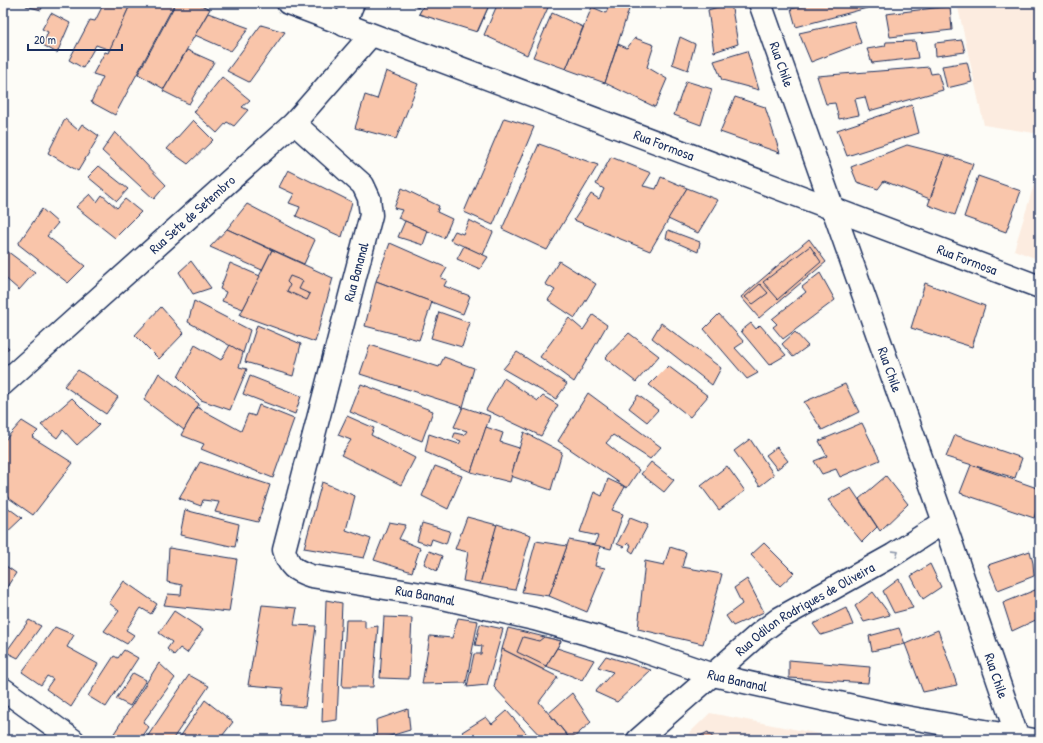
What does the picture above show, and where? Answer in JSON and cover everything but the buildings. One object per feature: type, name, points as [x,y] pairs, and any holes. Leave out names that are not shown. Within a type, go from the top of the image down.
[{"type":"street","name":"Rua Formosa","points":[[288,3],[1040,287]]},
{"type":"street","points":[[344,25],[354,3]]},
{"type":"street","name":"Rua Chile","points":[[760,3],[944,522],[1026,738]]},
{"type":"street","name":"Rua Sete de Setembro","points":[[3,384],[294,122],[371,35]]},
{"type":"street","name":"Rua Bananal","points":[[294,122],[363,185],[369,198],[371,215],[284,550],[287,563],[298,572],[311,576],[434,596],[534,619],[626,645],[713,675],[889,714],[1026,738]]},
{"type":"street","name":"Rua Odilon Rodrigues de Oliveira","points":[[638,740],[760,633],[780,618],[893,555],[944,522]]},
{"type":"street","points":[[3,689],[73,740]]},
{"type":"shaded area","points":[[957,3],[1040,3],[1040,134],[984,125]]},
{"type":"shaded area","points":[[1040,165],[1040,260],[1014,250]]},
{"type":"shaded area","points":[[710,713],[851,740],[682,740]]}]
